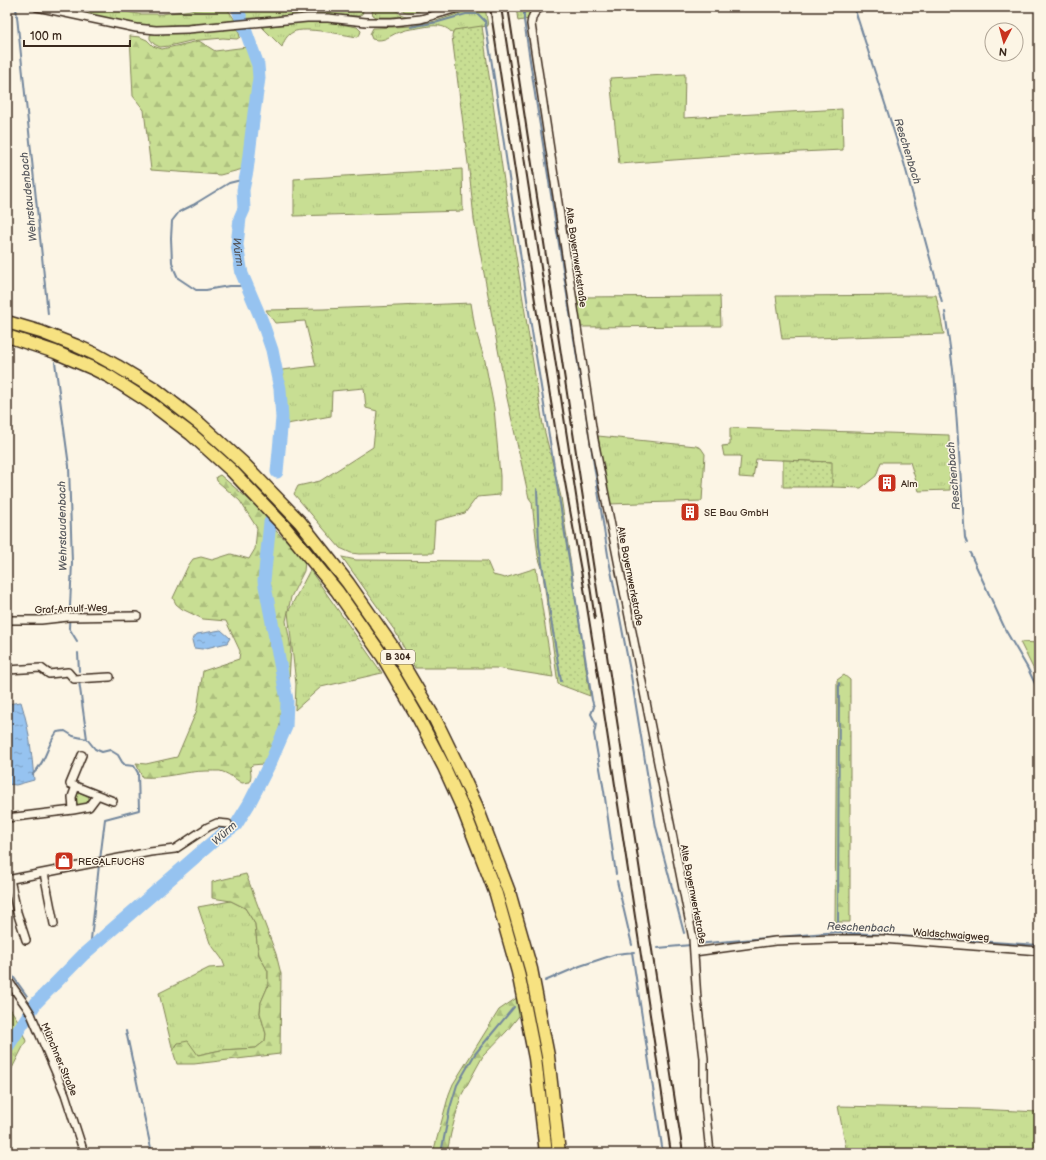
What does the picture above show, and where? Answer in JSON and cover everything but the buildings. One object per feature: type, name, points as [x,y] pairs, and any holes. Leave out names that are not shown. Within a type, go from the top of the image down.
[{"type":"highway","name":"B 304","points":[[7,322],[41,332],[77,346],[111,362],[155,389],[200,424],[242,462],[300,522],[348,584],[392,646],[436,721],[476,804],[509,892],[531,969],[548,1056],[559,1153]]},
{"type":"highway","name":"B 304","points":[[7,336],[61,354],[110,377],[149,402],[191,434],[232,471],[283,525],[325,576],[372,641],[419,719],[444,768],[463,809],[496,894],[518,972],[535,1058],[546,1153]]},
{"type":"street","points":[[37,7],[125,26],[146,29],[175,29],[297,18],[328,18],[366,22],[392,22],[420,19],[461,7]]},
{"type":"street","name":"Alte Bayernwerkstraße","points":[[542,7],[537,9],[533,15],[531,24],[594,440],[693,939],[697,1000],[704,1058],[704,1096],[710,1153]]},
{"type":"street","name":"Graf-Arnulf-Weg","points":[[7,620],[137,616]]},
{"type":"street","points":[[7,670],[42,668],[49,674],[68,672],[74,679],[110,677]]},
{"type":"street","points":[[82,755],[70,784],[113,801]]},
{"type":"street","points":[[73,810],[72,798],[76,786]]},
{"type":"street","points":[[7,818],[89,807],[98,795]]},
{"type":"street","points":[[26,940],[9,879],[150,852],[175,849],[208,827],[217,823],[228,824]]},
{"type":"street","points":[[44,873],[54,924]]},
{"type":"street","name":"Waldschwaigweg","points":[[694,950],[775,942],[834,939],[882,939],[1039,951]]},
{"type":"street","name":"Münchner Straße","points":[[7,978],[31,1014],[66,1094],[84,1153]]},
{"type":"green space","points":[[54,7],[112,7],[139,14],[162,14],[214,7],[226,7],[235,20],[156,26],[136,24]]},
{"type":"green space","points":[[232,7],[360,7],[363,11],[362,14],[358,16],[317,14],[238,19]]},
{"type":"green space","points":[[374,7],[390,7],[401,14],[410,17],[376,17],[372,12]]},
{"type":"green space","points":[[433,7],[414,12],[403,11],[403,8]]},
{"type":"green space","points":[[478,7],[485,7],[488,26],[455,30],[453,34],[441,26],[427,26],[404,30],[381,40],[372,39],[370,34],[373,28],[411,26],[436,21]]},
{"type":"green space","points":[[516,7],[534,7],[529,15],[529,19],[518,21]]},
{"type":"green space","points":[[314,21],[357,27],[361,31],[358,37],[315,30],[299,30],[289,35],[282,47],[262,27]]},
{"type":"green space","points":[[482,26],[504,181],[543,425],[561,497],[590,696],[558,684],[542,568],[538,556],[532,502],[529,498],[507,398],[474,219],[452,36],[454,30]]},
{"type":"green space","points":[[238,29],[240,37],[237,39],[223,38],[190,41],[160,47],[154,44],[150,39],[151,34]]},
{"type":"green space","points":[[130,36],[140,37],[147,40],[153,46],[162,49],[199,41],[215,51],[247,47],[254,66],[254,90],[243,169],[220,175],[151,170],[144,110],[133,96]]},
{"type":"green space","points":[[685,74],[684,118],[842,109],[843,150],[756,154],[619,164],[610,78]]},
{"type":"green space","points":[[462,169],[463,211],[294,216],[294,179]]},
{"type":"green space","points":[[936,295],[944,334],[782,339],[776,296]]},
{"type":"green space","points":[[720,296],[721,326],[580,327],[576,297]]},
{"type":"green space","points":[[471,303],[475,328],[485,361],[494,408],[500,476],[500,495],[477,497],[465,513],[435,521],[433,553],[359,554],[351,553],[340,548],[294,494],[298,486],[320,481],[373,447],[377,411],[366,408],[364,388],[332,391],[331,416],[287,424],[282,370],[316,366],[305,321],[275,323],[266,310]]},
{"type":"green space","points":[[730,428],[949,435],[950,490],[919,491],[910,462],[881,462],[876,476],[861,488],[832,487],[831,462],[756,459],[753,478],[739,477],[741,456],[724,456],[722,446],[730,445]]},
{"type":"green space","points":[[598,436],[696,446],[701,448],[705,454],[702,501],[609,504]]},
{"type":"green space","points":[[783,460],[832,462],[832,487],[783,487]]},
{"type":"green space","points":[[220,475],[260,509],[277,532],[300,553],[305,561],[304,571],[291,597],[286,621],[291,648],[289,680],[278,736],[268,759],[263,764],[252,765],[250,767],[250,782],[242,783],[220,771],[199,771],[158,777],[142,777],[136,763],[146,764],[177,757],[197,710],[203,671],[239,659],[240,651],[226,621],[203,619],[182,609],[176,604],[173,598],[188,566],[193,559],[201,557],[212,560],[231,554],[249,559],[255,549],[257,528],[240,501],[217,481],[216,477]]},
{"type":"green space","points":[[342,557],[356,560],[487,561],[493,575],[505,578],[536,568],[553,677],[496,668],[415,668],[395,631]]},
{"type":"green space","points":[[310,570],[382,673],[321,687],[295,710],[296,684],[288,612]]},
{"type":"green space","points":[[1020,642],[1039,643],[1039,680]]},
{"type":"green space","points":[[844,675],[850,680],[850,922],[835,922],[837,680]]},
{"type":"green space","points":[[79,792],[85,792],[89,796],[89,802],[85,806],[79,806],[75,802],[75,796]]},
{"type":"green space","points":[[246,874],[276,954],[281,974],[280,1054],[194,1064],[177,1064],[173,1051],[178,1043],[188,1041],[198,1055],[221,1050],[256,1048],[265,1041],[266,1034],[260,1013],[261,1002],[268,986],[268,971],[259,955],[255,924],[245,908],[231,901],[212,898],[212,882]]},
{"type":"green space","points":[[231,901],[245,908],[255,924],[259,955],[268,971],[268,986],[261,1002],[260,1013],[266,1034],[265,1041],[256,1048],[221,1050],[198,1055],[178,1043],[173,1051],[159,993],[209,968],[225,967],[222,959],[210,943],[198,907]]},
{"type":"green space","points":[[518,997],[522,1012],[507,1031],[483,1056],[461,1096],[447,1153],[433,1153],[453,1084],[499,1010]]},
{"type":"green space","points":[[7,1004],[17,1019],[26,1041],[7,1078]]},
{"type":"green space","points":[[838,1106],[1039,1112],[1039,1153],[847,1153]]},
{"type":"water","points":[[221,630],[230,638],[227,643],[202,649],[194,648],[192,640],[197,634]]},
{"type":"water","points":[[21,702],[30,741],[34,780],[16,785],[7,784],[7,704]]},
{"type":"waterway","name":"Wehrstaudenbach","points":[[16,7],[48,314]]},
{"type":"waterway","name":"Würm","points":[[237,7],[258,65],[259,78],[247,171],[243,190],[244,209],[240,218],[237,245],[242,274],[262,321],[272,350],[280,389],[282,418],[277,472]]},
{"type":"waterway","points":[[526,7],[524,20],[535,94],[608,555],[631,676],[656,827],[684,933]]},
{"type":"waterway","name":"Reschenbach","points":[[854,7],[904,163],[942,302]]},
{"type":"waterway","points":[[410,27],[438,22],[466,14],[478,14],[485,21],[530,320],[594,707],[591,714],[596,724],[594,734],[616,874]]},
{"type":"waterway","points":[[245,179],[229,183],[179,212],[172,221],[171,238],[172,262],[178,278],[196,290],[246,285]]},
{"type":"waterway","name":"Reschenbach","points":[[945,312],[953,369],[965,538],[967,543]]},
{"type":"waterway","name":"Wehrstaudenbach","points":[[55,362],[69,466],[72,563],[69,628],[77,641]]},
{"type":"waterway","points":[[537,489],[539,545],[561,681]]},
{"type":"waterway","name":"Würm","points":[[7,1048],[36,1003],[84,954],[216,839],[236,825],[249,804],[271,761],[286,727],[287,700],[264,581],[270,522]]},
{"type":"waterway","name":"Reschenbach","points":[[970,553],[1006,631],[1027,667],[1039,692]]},
{"type":"waterway","name":"Wehrstaudenbach","points":[[78,653],[79,671]]},
{"type":"waterway","points":[[79,681],[87,739],[95,749],[102,752],[110,750],[118,755],[125,765],[134,766],[138,773],[139,810],[105,819],[100,860]]},
{"type":"waterway","points":[[838,922],[839,683]]},
{"type":"waterway","points":[[33,774],[44,759],[57,732],[65,731],[73,736],[87,739]]},
{"type":"waterway","points":[[90,949],[99,865]]},
{"type":"waterway","points":[[617,881],[632,945]]},
{"type":"waterway","name":"Reschenbach","points":[[695,944],[838,932],[1039,945]]},
{"type":"waterway","name":"Reschenbach","points":[[658,948],[691,945]]},
{"type":"waterway","points":[[632,952],[663,1153]]},
{"type":"waterway","name":"Reschenbach","points":[[545,981],[580,966],[616,954],[634,952]]},
{"type":"waterway","points":[[7,968],[27,996]]},
{"type":"waterway","name":"Reschenbach","points":[[441,1153],[450,1108],[457,1085],[475,1054],[514,1007]]},
{"type":"waterway","points":[[126,1031],[152,1153]]},
{"type":"railway","points":[[490,7],[555,427],[583,582],[603,706],[671,1153]]},
{"type":"railway","points":[[501,7],[595,619]]},
{"type":"railway","points":[[508,7],[683,1153]]},
{"type":"place","name":"Alm","points":[[887,483]]},
{"type":"place","name":"SE Bau GmbH","points":[[690,512]]},
{"type":"place","name":"REGALFUCHS","points":[[64,861]]}]
